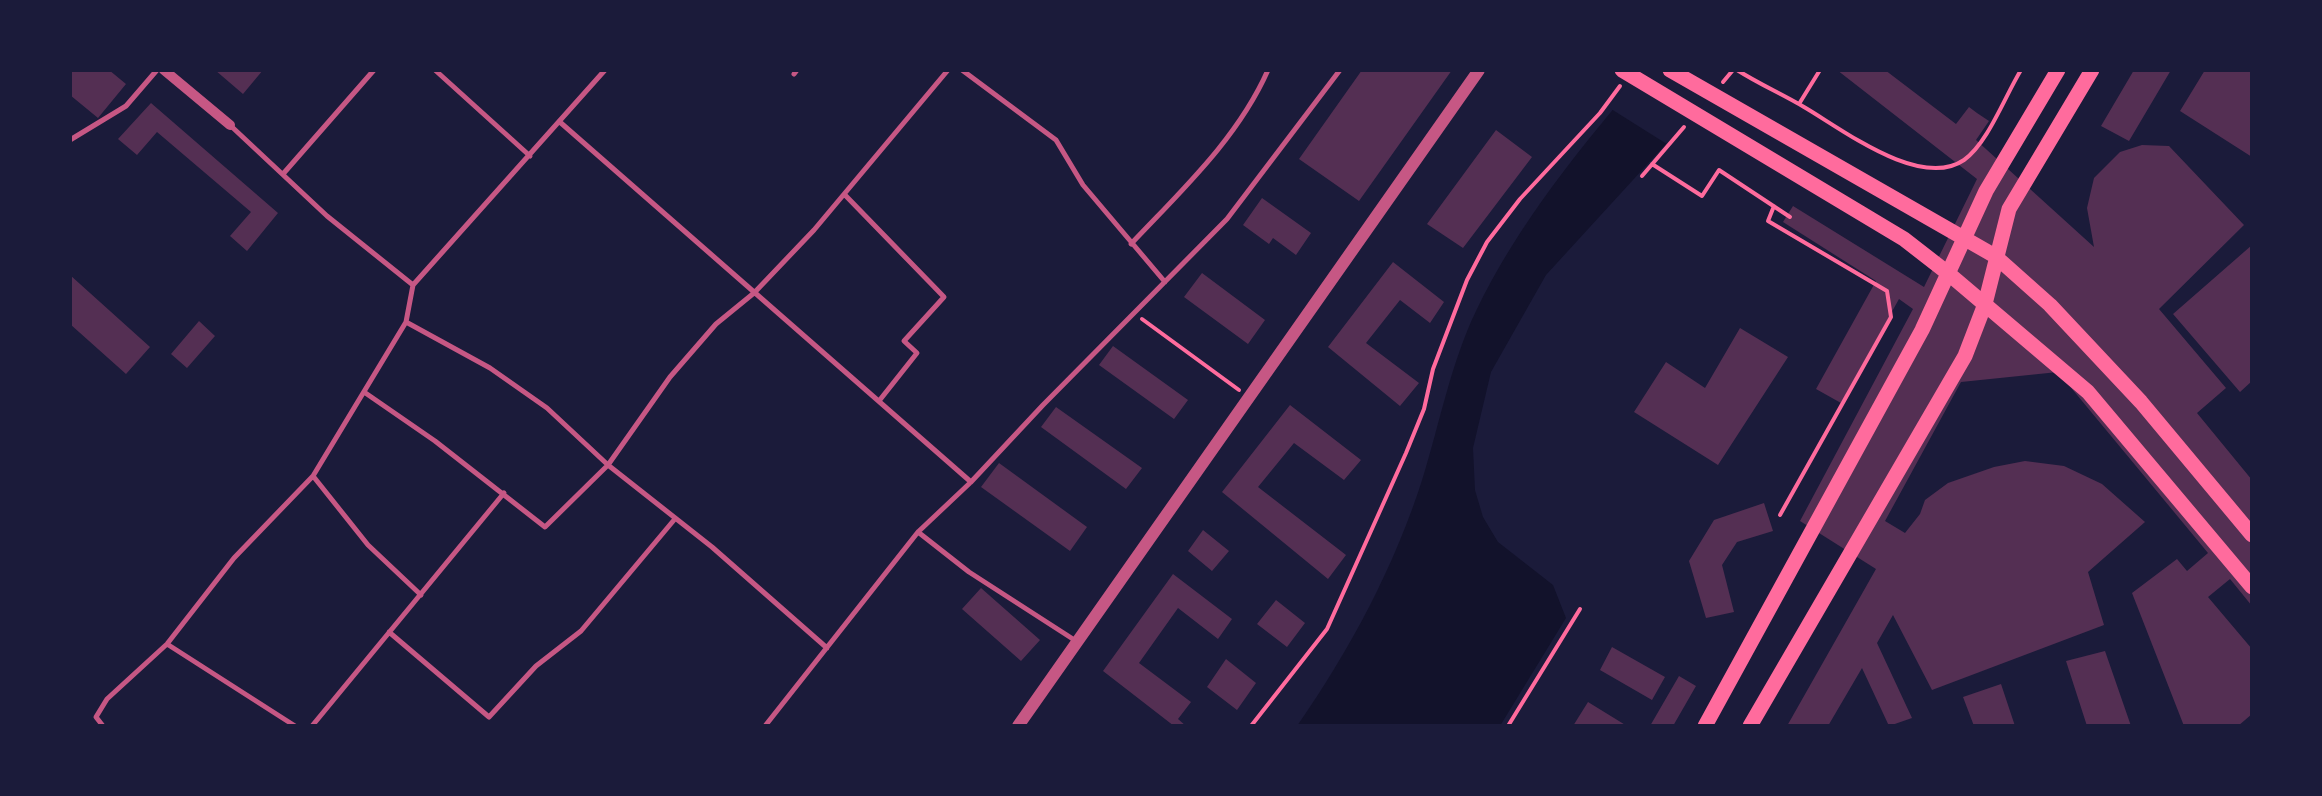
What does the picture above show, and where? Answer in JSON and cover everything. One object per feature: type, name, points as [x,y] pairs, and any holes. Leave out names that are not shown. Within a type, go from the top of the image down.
[{"type":"main road","points":[[1670,70],[1995,256],[2050,305],[2141,402],[2252,535]]},
{"type":"main road","points":[[1706,726],[1922,330],[1986,191],[2058,70]]},
{"type":"main road","points":[[1750,726],[1965,356],[1985,304],[2009,209],[2092,70]]},
{"type":"main road","points":[[1621,77],[1723,130],[1904,239],[1948,274],[2088,392],[2252,587]]},
{"type":"street","points":[[160,70],[230,125]]},
{"type":"street","points":[[1018,726],[1479,70]]},
{"type":"lane","points":[[70,140],[126,106],[160,70]]},
{"type":"lane","points":[[283,174],[374,70]]},
{"type":"lane","points":[[436,70],[530,156]]},
{"type":"lane","points":[[103,726],[96,717],[107,698],[167,644],[234,558],[312,476],[406,322],[413,285],[606,70]]},
{"type":"lane","points":[[364,392],[504,493],[544,527],[608,465],[670,377],[716,324],[754,293],[844,195],[948,70]]},
{"type":"lane","points":[[962,70],[1056,140],[1083,185],[1166,282]]},
{"type":"lane","points":[[1132,244],[1253,104],[1268,70]]},
{"type":"lane","points":[[765,726],[918,532],[1227,219],[1340,70]]},
{"type":"lane","points":[[561,124],[971,482]]},
{"type":"lane","points":[[230,125],[327,216],[413,285]]},
{"type":"lane","points":[[844,195],[944,298],[904,341],[917,353],[879,400]]},
{"type":"lane","points":[[406,322],[490,368],[547,408],[608,465],[712,547],[828,648]]},
{"type":"lane","points":[[312,476],[368,546],[421,595]]},
{"type":"lane","points":[[312,726],[504,493]]},
{"type":"lane","points":[[389,632],[490,717],[536,666],[580,631],[675,520]]},
{"type":"lane","points":[[918,532],[969,572],[1077,641]]},
{"type":"lane","points":[[167,644],[296,726]]},
{"type":"path","points":[[1737,70],[1871,149],[1910,163],[1941,168],[1960,163],[1974,152],[2021,70]]},
{"type":"path","points":[[1748,77],[1753,70]]},
{"type":"path","points":[[1799,104],[1820,70]]},
{"type":"path","points":[[1251,726],[1327,628],[1406,453],[1467,280],[1487,242],[1520,199],[1600,113],[1621,77]]},
{"type":"path","points":[[1652,164],[1702,196],[1719,170],[1790,217]]},
{"type":"path","points":[[1774,206],[1768,221],[1887,291],[1891,317],[1780,515]]},
{"type":"path","points":[[1134,313],[1248,397]]},
{"type":"path","points":[[1508,726],[1580,609]]},
{"type":"shaded area","points":[[1647,70],[1725,70],[1665,145],[1546,275],[1491,372],[1473,448],[1475,490],[1483,517],[1498,542],[1553,585],[1566,618],[1500,726],[1297,726],[1335,668],[1385,575],[1412,510],[1460,351],[1493,279],[1553,185]]},
{"type":"pier","points":[[1640,70],[1730,70],[1670,146],[1608,107]]},
{"type":"building","points":[[70,70],[109,70],[126,84],[98,118],[70,95]]},
{"type":"building","points":[[215,70],[263,70],[243,94]]},
{"type":"building","points":[[1362,70],[1452,70],[1359,201],[1299,159]]},
{"type":"building","points":[[1837,70],[1885,70],[1956,124],[1969,107],[1989,121],[1976,140],[2094,247],[2087,208],[2094,178],[2120,152],[2142,145],[2169,146],[2244,225],[2159,309],[2226,388],[2197,413],[2252,480],[2252,606],[2230,579],[2208,597],[2252,649],[2252,714],[2238,726],[2184,726],[2132,593],[2177,559],[2187,571],[2208,553],[2058,372],[1961,382],[1885,521],[1905,533],[1925,500],[1948,483],[2025,461],[2064,466],[2102,484],[2145,522],[2088,572],[2104,625],[1932,690],[1893,615],[1877,643],[1912,718],[1889,726],[1862,668],[1828,726],[1787,726],[1876,569],[1800,521],[1913,309],[1899,299],[1841,403],[1816,389],[1876,281],[1783,222],[1793,206],[1924,287],[1977,179]]},
{"type":"building","points":[[2134,70],[2171,70],[2129,141],[2101,126]]},
{"type":"building","points":[[2205,70],[2252,70],[2252,157],[2180,111]]},
{"type":"building","points":[[151,103],[278,213],[247,251],[230,236],[251,212],[157,132],[137,155],[118,139]]},
{"type":"building","points":[[1496,130],[1532,157],[1463,248],[1427,224]]},
{"type":"building","points":[[1262,198],[1311,233],[1296,255],[1273,238],[1269,244],[1243,225]]},
{"type":"building","points":[[2252,245],[2252,381],[2240,392],[2173,314]]},
{"type":"building","points":[[1393,262],[1444,302],[1430,323],[1400,300],[1366,343],[1419,383],[1400,406],[1328,347]]},
{"type":"building","points":[[1202,273],[1265,320],[1248,344],[1184,297]]},
{"type":"building","points":[[70,275],[150,347],[126,374],[70,324]]},
{"type":"building","points":[[199,321],[215,336],[187,368],[171,354]]},
{"type":"building","points":[[1740,328],[1788,357],[1718,465],[1634,412],[1666,362],[1705,388]]},
{"type":"building","points":[[1113,346],[1188,400],[1174,419],[1099,365]]},
{"type":"building","points":[[1290,405],[1361,460],[1344,480],[1294,443],[1258,487],[1346,555],[1328,579],[1222,492]]},
{"type":"building","points":[[1056,407],[1142,468],[1126,489],[1041,427]]},
{"type":"building","points":[[999,463],[1087,527],[1070,551],[981,487]]},
{"type":"building","points":[[1764,503],[1773,531],[1737,542],[1722,565],[1734,612],[1706,618],[1689,561],[1714,520]]},
{"type":"building","points":[[1203,530],[1229,551],[1212,571],[1188,551]]},
{"type":"building","points":[[1173,574],[1232,619],[1218,639],[1178,608],[1139,663],[1191,702],[1178,719],[1186,726],[1174,726],[1103,671]]},
{"type":"building","points":[[981,588],[1040,640],[1021,661],[962,609]]},
{"type":"building","points":[[1276,600],[1305,623],[1287,647],[1257,624]]},
{"type":"building","points":[[1612,647],[1665,677],[1652,700],[1600,670]]},
{"type":"building","points":[[2105,651],[2131,726],[2087,726],[2066,661]]},
{"type":"building","points":[[1226,659],[1256,683],[1237,710],[1207,687]]},
{"type":"building","points":[[1679,676],[1696,686],[1673,726],[1650,726]]},
{"type":"building","points":[[2001,684],[2015,726],[1974,726],[1963,697]]},
{"type":"building","points":[[1588,702],[1627,726],[1573,726]]}]
